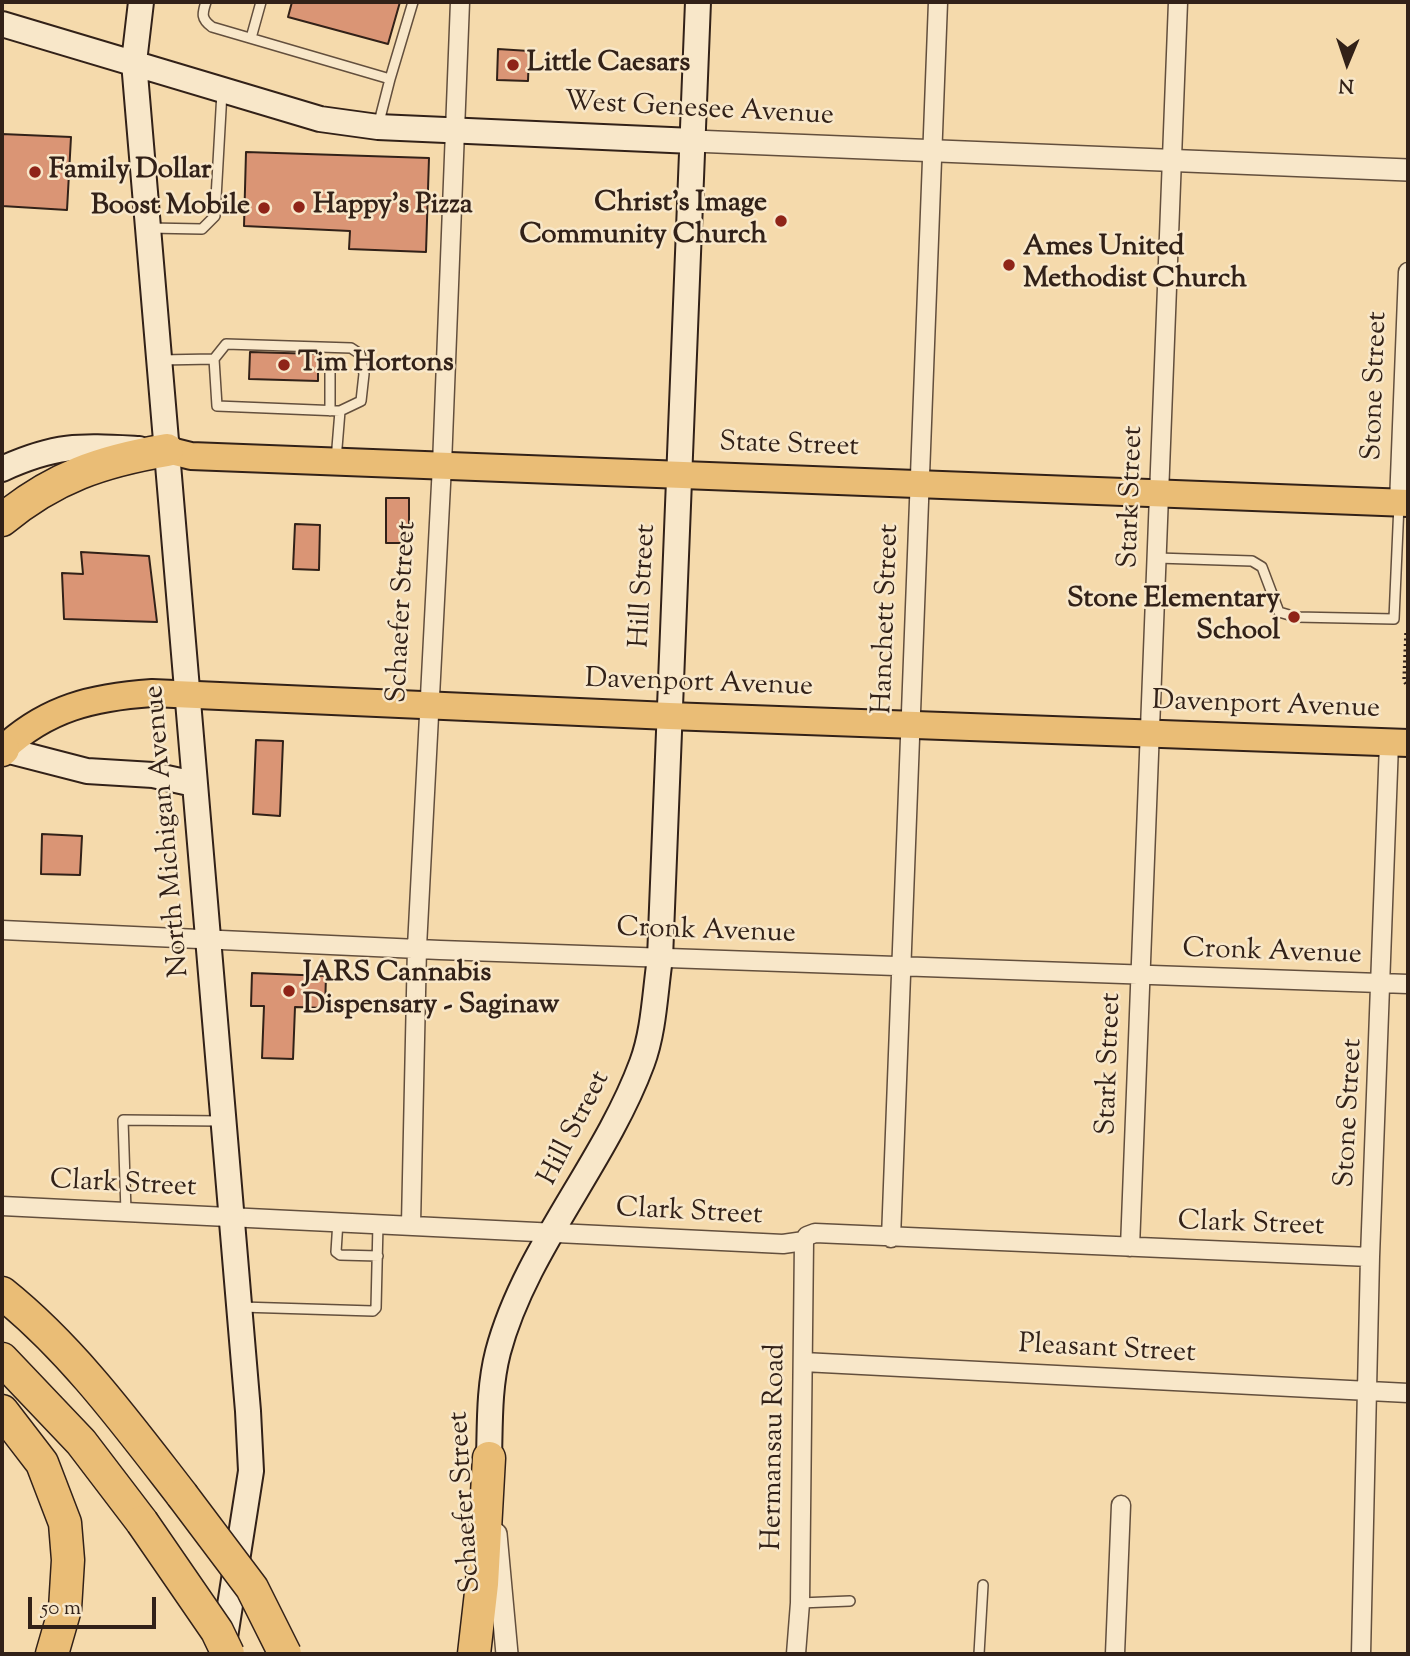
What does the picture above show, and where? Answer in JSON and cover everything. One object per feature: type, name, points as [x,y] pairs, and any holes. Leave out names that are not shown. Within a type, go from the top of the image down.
[{"type":"highway","points":[[2,520],[31,496],[71,475],[115,459],[167,450]]},
{"type":"highway","points":[[2,1293],[19,1307],[105,1396],[183,1495],[252,1588],[285,1654]]},
{"type":"highway","points":[[2,1359],[80,1442],[142,1522],[217,1631],[228,1654]]},
{"type":"highway","points":[[2,1411],[42,1463],[65,1523],[68,1560],[65,1609],[52,1654]]},
{"type":"highway","points":[[474,1654],[482,1584],[489,1458]]},
{"type":"main road","name":"North Michigan Avenue","points":[[141,2],[134,62],[206,937],[225,1121],[251,1471],[222,1654]]},
{"type":"main road","name":"Hill Street","points":[[553,1234],[625,1103],[644,1060],[660,958],[698,2]]},
{"type":"main road","name":"West Genesee Avenue","points":[[2,24],[320,119],[378,127],[693,141]]},
{"type":"main road","points":[[2,469],[39,453],[78,446],[167,450]]},
{"type":"main road","name":"State Street","points":[[167,450],[191,456],[1404,503]]},
{"type":"main road","name":"Davenport Avenue","points":[[2,749],[26,727],[80,704],[114,695],[187,694],[669,716],[1399,743]]},
{"type":"main road","name":"Davenport Avenue","points":[[2,749],[87,771],[153,775],[194,784]]},
{"type":"main road","name":"Schaefer Street","points":[[489,1458],[490,1398],[498,1352],[524,1286],[553,1234]]},
{"type":"street","name":"Schaefer Street","points":[[411,1224],[417,947],[442,465],[460,2]]},
{"type":"street","name":"Hanchett Street","points":[[891,1238],[938,2]]},
{"type":"street","name":"Stark Street","points":[[1130,1247],[1178,2]]},
{"type":"street","name":"West Genesee Avenue","points":[[693,141],[1408,170]]},
{"type":"street","name":"Stone Street","points":[[1404,503],[1408,272]]},
{"type":"street","name":"Stone Street","points":[[1361,1654],[1370,1257],[1381,984],[1399,743]]},
{"type":"street","name":"Cronk Avenue","points":[[2,930],[660,958],[1408,984]]},
{"type":"street","name":"Clark Street","points":[[2,1206],[783,1244],[804,1241],[807,1236],[815,1233],[1370,1257]]},
{"type":"street","name":"Hermansau Road","points":[[796,1654],[800,1603],[804,1241]]},
{"type":"street","name":"Pleasant Street","points":[[803,1362],[1408,1394]]},
{"type":"street","name":"Schaefer Street","points":[[489,1458],[507,1654]]},
{"type":"street","points":[[1115,1654],[1121,1506]]},
{"type":"lane","points":[[206,2],[202,14],[204,21],[212,27],[390,79]]},
{"type":"lane","points":[[251,38],[261,2]]},
{"type":"lane","points":[[378,127],[413,2]]},
{"type":"lane","points":[[148,228],[202,229],[215,216],[222,90]]},
{"type":"lane","points":[[226,344],[351,348],[360,354],[364,374],[361,401],[335,411],[216,406],[214,359],[226,344]]},
{"type":"lane","points":[[160,360],[214,359]]},
{"type":"lane","points":[[330,372],[335,411],[336,462]]},
{"type":"lane","points":[[1157,558],[1252,561],[1262,567],[1279,612],[1296,617],[1394,619],[1404,503]]},
{"type":"lane","points":[[126,1212],[123,1121],[225,1121]]},
{"type":"lane","points":[[338,1221],[336,1252],[340,1255],[378,1256]]},
{"type":"lane","points":[[239,1307],[373,1311],[376,1308],[378,1223]]},
{"type":"lane","points":[[979,1654],[983,1585]]},
{"type":"lane","points":[[800,1603],[850,1601]]},
{"type":"path","points":[[1406,633],[1404,681],[1408,687]]},
{"type":"building","points":[[292,2],[400,2],[388,44],[288,17]]},
{"type":"building","name":"Little Caesars","points":[[498,49],[529,51],[528,81],[497,80]]},
{"type":"building","name":"Family Dollar","points":[[2,134],[71,137],[67,210],[2,206]]},
{"type":"building","points":[[246,152],[429,158],[426,252],[349,249],[350,231],[244,226]]},
{"type":"building","name":"Tim Hortons","points":[[250,352],[318,354],[318,381],[249,379]]},
{"type":"building","points":[[386,498],[409,498],[409,543],[386,543]]},
{"type":"building","points":[[295,524],[320,525],[319,570],[293,569]]},
{"type":"building","points":[[81,552],[149,556],[157,622],[64,619],[62,573],[83,574]]},
{"type":"building","points":[[256,740],[283,741],[280,816],[253,814]]},
{"type":"building","points":[[42,834],[82,836],[80,875],[41,874]]},
{"type":"building","points":[[252,973],[326,976],[325,1008],[295,1007],[293,1059],[262,1058],[264,1006],[251,1006]]},
{"type":"place","name":"Little Caesars","points":[[513,65]]},
{"type":"place","name":"Family Dollar","points":[[35,172]]},
{"type":"place","name":"Happy's Pizza","points":[[299,207]]},
{"type":"place","name":"Boost Mobile","points":[[264,208]]},
{"type":"place","name":"Christ's Image Community Church","points":[[781,221]]},
{"type":"place","name":"Ames United Methodist Church","points":[[1009,265]]},
{"type":"place","name":"Tim Hortons","points":[[284,365]]},
{"type":"place","name":"Stone Elementary School","points":[[1294,617]]},
{"type":"place","name":"JARS Cannabis Dispensary - Saginaw","points":[[289,991]]}]
